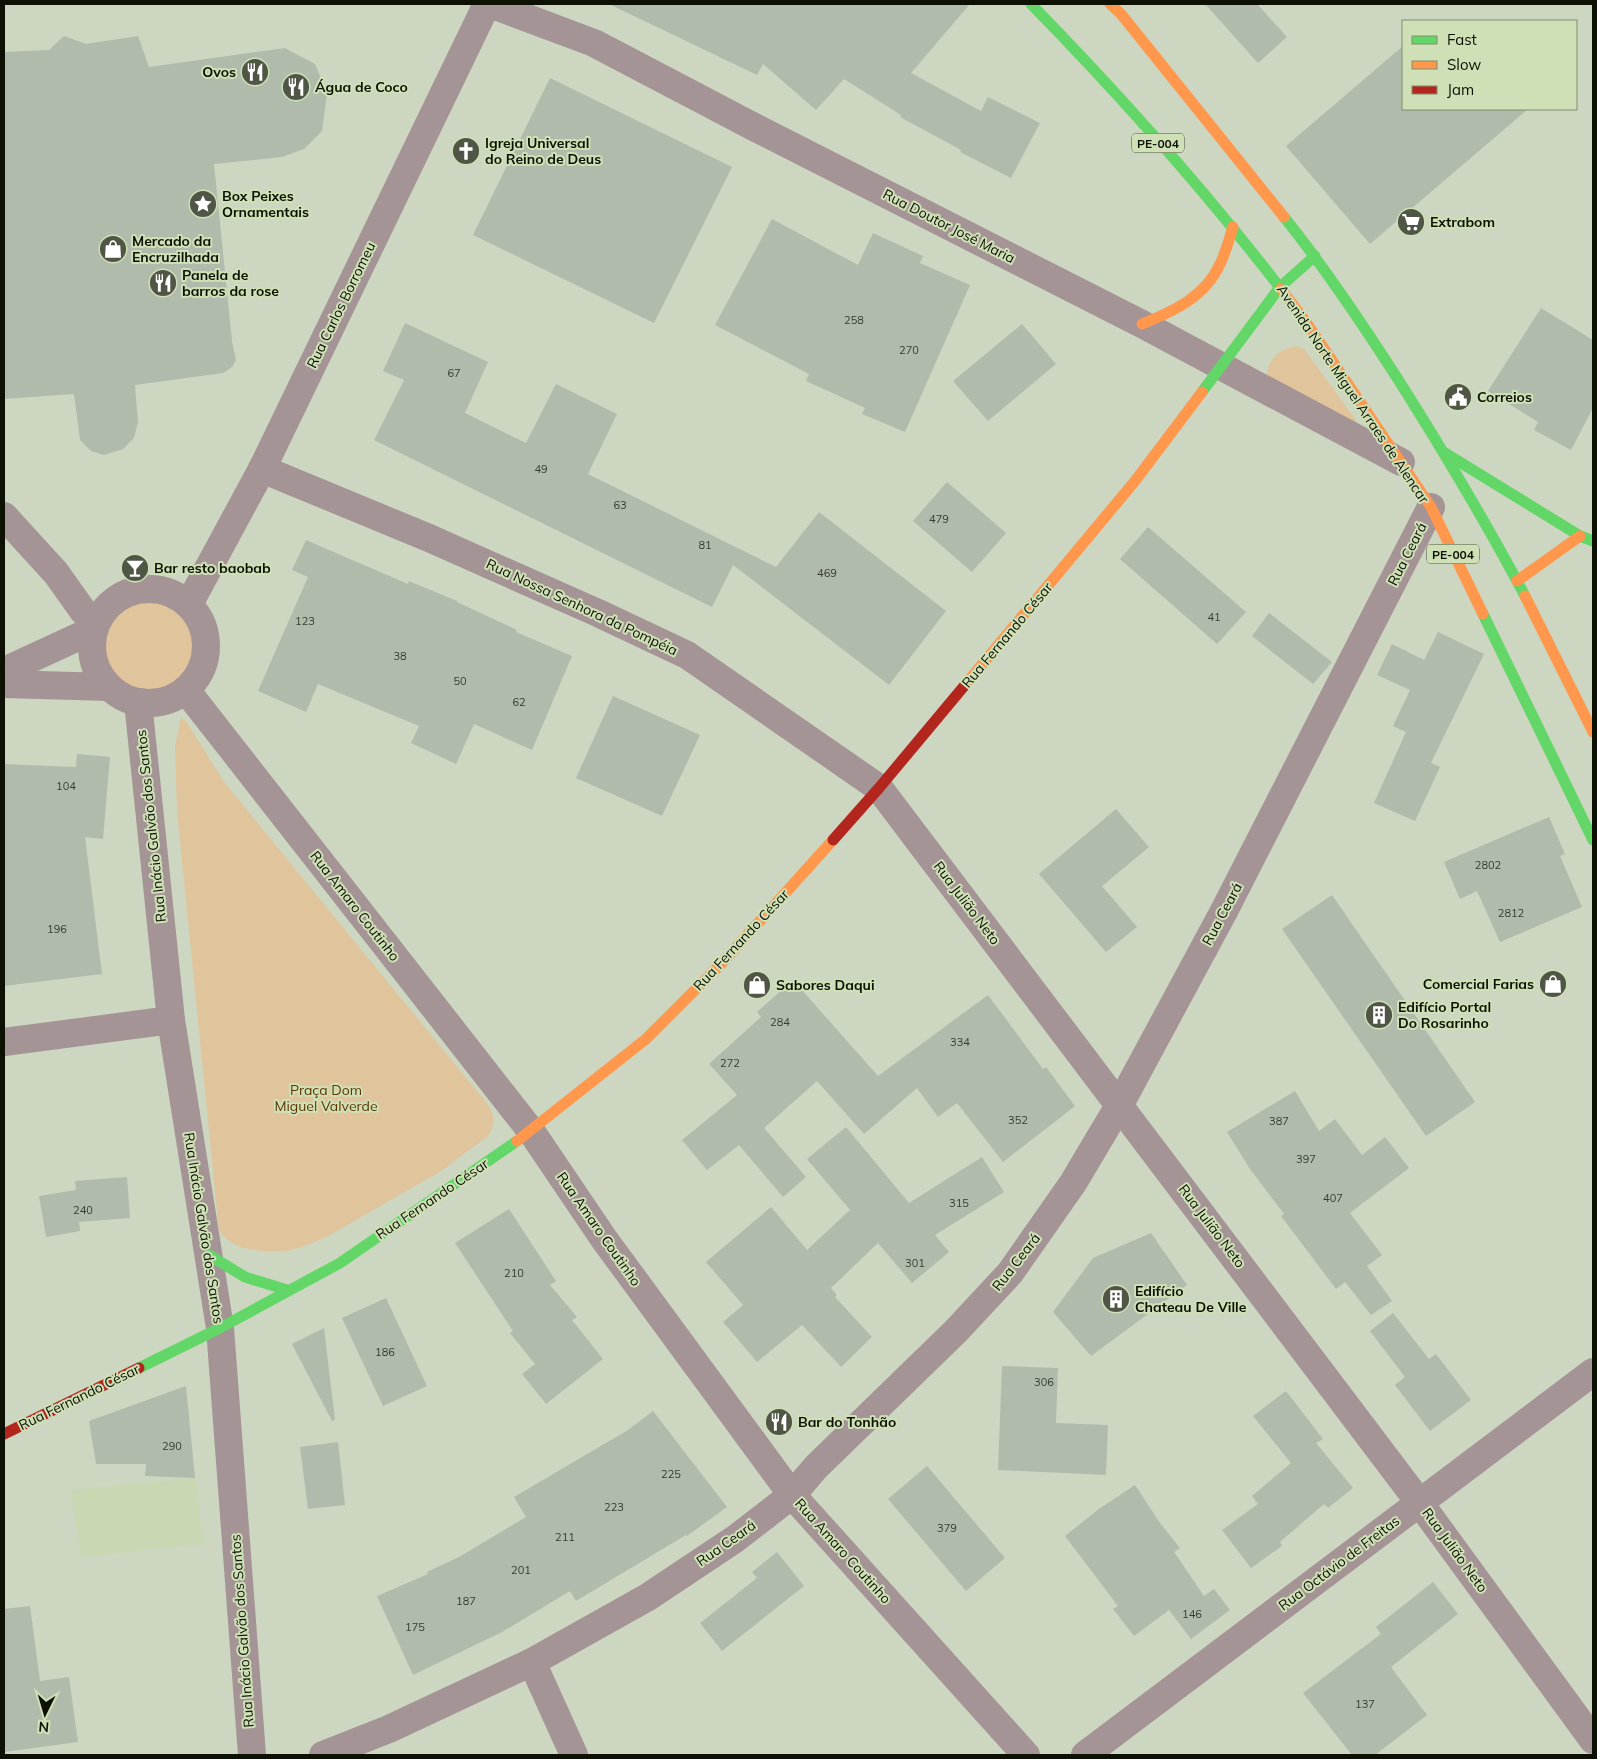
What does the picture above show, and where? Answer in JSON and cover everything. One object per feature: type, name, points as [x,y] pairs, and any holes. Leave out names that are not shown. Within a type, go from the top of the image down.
[{"type":"street","name":"Rua Doutor José Maria","points":[[489,4],[594,43],[756,128],[1142,324],[1401,462]]},
{"type":"street","name":"Rua Carlos Borromeu","points":[[189,604],[262,469],[489,4]]},
{"type":"street","name":"Avenida Norte Miguel Arraes de Alencar","points":[[1030,4],[1084,58],[1233,227],[1306,322],[1401,462],[1431,507],[1593,840]]},
{"type":"street","name":"PE-004","points":[[1110,4],[1123,9],[1315,256],[1340,291],[1445,453],[1517,580],[1593,732]]},
{"type":"street","points":[[1142,324],[1180,308],[1202,292],[1218,268],[1233,227]]},
{"type":"street","name":"Rua Fernando César","points":[[4,1434],[220,1328],[287,1290],[340,1263],[532,1131],[547,1116],[646,1039],[708,977],[879,788],[1135,481],[1280,287],[1315,256]]},
{"type":"street","points":[[1445,453],[1580,536],[1593,541]]},
{"type":"street","name":"Rua Nossa Senhora da Pompéia","points":[[262,469],[438,542],[598,612],[687,655],[879,788]]},
{"type":"street","name":"Rua Ceará","points":[[323,1755],[389,1729],[532,1662],[648,1597],[735,1539],[792,1495],[816,1468],[956,1331],[1010,1273],[1073,1183],[1120,1104],[1224,911],[1431,507]]},
{"type":"street","points":[[4,516],[56,572],[95,626]]},
{"type":"street","points":[[1517,580],[1580,536]]},
{"type":"street","points":[[157,589],[174,594],[189,604],[200,620],[206,638],[206,658],[198,676],[186,690],[171,698],[155,703],[138,702],[123,697],[109,687],[99,673],[93,656],[95,626],[107,606],[122,596],[139,590],[157,589]]},
{"type":"street","points":[[4,671],[95,626]]},
{"type":"street","points":[[4,684],[109,687]]},
{"type":"street","name":"Rua Amaro Coutinho","points":[[186,690],[532,1131],[604,1239],[792,1495],[1026,1755]]},
{"type":"street","name":"Rua Inácio Galvão dos Santos","points":[[138,702],[171,1020],[220,1328],[252,1755]]},
{"type":"street","name":"Rua Julião Neto","points":[[879,788],[1420,1502],[1593,1740]]},
{"type":"street","points":[[4,1042],[171,1020]]},
{"type":"street","points":[[209,1255],[245,1277],[287,1290]]},
{"type":"street","name":"Rua Octávio de Freitas","points":[[1085,1755],[1593,1372]]},
{"type":"street","points":[[532,1662],[574,1755]]},
{"type":"shaded area","points":[[195,1478],[204,1544],[81,1557],[71,1490]]},
{"type":"green space","points":[[1296,346],[1304,349],[1356,420],[1352,428],[1266,378],[1271,360],[1279,352]]},
{"type":"green space","points":[[149,591],[171,595],[189,607],[201,625],[205,647],[201,669],[189,687],[171,699],[149,703],[127,699],[109,687],[97,669],[93,647],[97,625],[109,607],[127,595]]},
{"type":"green space","name":"Praça Dom Miguel Valverde","points":[[181,718],[186,721],[224,782],[485,1101],[491,1110],[493,1118],[493,1127],[488,1136],[441,1171],[330,1235],[311,1244],[285,1251],[275,1252],[244,1248],[230,1242],[219,1230],[177,811],[175,746]]},
{"type":"building","points":[[609,4],[970,4],[911,73],[981,111],[988,97],[1040,123],[1011,178],[960,152],[961,150],[900,117],[901,115],[844,79],[816,110],[763,64],[757,75]]},
{"type":"building","points":[[1205,4],[1257,4],[1287,37],[1258,63]]},
{"type":"building","name":"Mercado da Encruzilhada","points":[[64,36],[86,44],[138,36],[149,67],[285,48],[315,64],[327,94],[322,131],[304,149],[282,157],[214,164],[232,341],[236,360],[232,367],[223,373],[135,385],[138,422],[134,438],[123,449],[104,455],[91,451],[80,440],[74,394],[4,399],[4,52],[49,50]]},
{"type":"building","points":[[1402,47],[1402,110],[1527,110],[1370,244],[1286,146]]},
{"type":"building","points":[[550,78],[732,167],[654,323],[473,235]]},
{"type":"building","points":[[772,219],[858,265],[873,233],[923,256],[920,263],[970,285],[905,432],[862,414],[865,408],[806,381],[809,374],[715,325]]},
{"type":"building","points":[[1541,308],[1593,340],[1593,408],[1571,450],[1534,430],[1538,422],[1488,391]]},
{"type":"building","points":[[405,323],[488,362],[465,413],[526,443],[556,384],[617,414],[588,474],[776,567],[819,512],[946,611],[889,685],[733,565],[712,607],[374,440],[404,380],[383,371]]},
{"type":"building","points":[[1022,324],[1056,364],[988,421],[953,381]]},
{"type":"building","points":[[947,482],[1006,533],[972,572],[913,521]]},
{"type":"building","points":[[1148,527],[1246,612],[1217,644],[1120,559]]},
{"type":"building","points":[[306,540],[408,584],[409,581],[457,601],[517,630],[516,632],[572,656],[532,750],[474,724],[456,764],[411,743],[419,726],[318,684],[306,712],[258,691],[308,577],[292,570]]},
{"type":"building","points":[[1269,613],[1332,662],[1313,684],[1252,636]]},
{"type":"building","points":[[1438,632],[1484,654],[1431,763],[1440,767],[1415,821],[1374,803],[1406,732],[1393,726],[1410,690],[1377,675],[1392,644],[1424,660]]},
{"type":"building","points":[[613,696],[700,735],[662,816],[576,778]]},
{"type":"building","points":[[77,754],[110,757],[103,839],[85,837],[102,974],[4,986],[4,764],[76,767]]},
{"type":"building","points":[[1116,809],[1149,847],[1102,886],[1137,927],[1106,952],[1039,874]]},
{"type":"building","points":[[1549,817],[1565,854],[1560,856],[1582,907],[1500,942],[1477,891],[1460,899],[1444,862]]},
{"type":"building","name":"Edifício Portal Do Rosarinho","points":[[1332,895],[1475,1102],[1426,1136],[1282,929]]},
{"type":"building","points":[[793,980],[878,1076],[988,995],[1043,1069],[1046,1067],[1075,1106],[1003,1162],[957,1103],[938,1117],[917,1088],[864,1134],[817,1081],[764,1128],[806,1177],[783,1197],[739,1145],[707,1170],[682,1140],[737,1095],[709,1064],[761,1017],[757,1012]]},
{"type":"building","points":[[1295,1091],[1319,1131],[1335,1119],[1362,1155],[1385,1137],[1409,1168],[1350,1213],[1382,1255],[1367,1266],[1392,1301],[1371,1315],[1345,1282],[1336,1289],[1281,1216],[1284,1214],[1250,1169],[1227,1132]]},
{"type":"building","points":[[846,1127],[909,1203],[982,1157],[1004,1192],[935,1235],[949,1252],[912,1283],[878,1243],[831,1288],[837,1295],[835,1297],[872,1337],[841,1367],[802,1325],[757,1362],[723,1322],[743,1305],[706,1262],[771,1207],[807,1250],[850,1210],[807,1159]]},
{"type":"building","points":[[127,1177],[130,1218],[79,1222],[80,1231],[46,1237],[39,1196],[76,1190],[75,1181]]},
{"type":"building","points":[[509,1209],[556,1281],[550,1285],[577,1317],[572,1320],[603,1359],[546,1404],[522,1374],[535,1364],[510,1333],[513,1331],[455,1243]]},
{"type":"building","name":"Edifício Chateau De Ville","points":[[1151,1233],[1187,1285],[1091,1356],[1053,1312],[1093,1258]]},
{"type":"building","points":[[386,1298],[427,1386],[383,1406],[342,1318]]},
{"type":"building","points":[[1393,1313],[1429,1359],[1436,1354],[1471,1400],[1430,1431],[1395,1385],[1405,1377],[1370,1331]]},
{"type":"building","points":[[324,1328],[335,1420],[332,1421],[292,1344]]},
{"type":"building","points":[[1002,1366],[1058,1368],[1056,1423],[1108,1425],[1106,1475],[998,1470]]},
{"type":"building","points":[[186,1386],[195,1478],[145,1476],[146,1464],[96,1464],[89,1421]]},
{"type":"building","points":[[1286,1391],[1323,1439],[1316,1443],[1353,1488],[1328,1508],[1324,1504],[1280,1542],[1282,1546],[1251,1568],[1222,1530],[1258,1504],[1252,1496],[1291,1463],[1253,1416]]},
{"type":"building","points":[[653,1411],[727,1507],[687,1536],[576,1601],[570,1591],[502,1632],[413,1675],[377,1596],[428,1574],[427,1572],[459,1557],[526,1517],[514,1497],[628,1430]]},
{"type":"building","points":[[338,1442],[345,1505],[308,1509],[300,1447]]},
{"type":"building","points":[[927,1466],[1005,1558],[966,1591],[888,1499]]},
{"type":"building","points":[[1135,1485],[1160,1523],[1180,1548],[1174,1552],[1204,1596],[1214,1589],[1230,1610],[1191,1639],[1169,1610],[1134,1636],[1113,1609],[1118,1606],[1065,1536],[1099,1509]]},
{"type":"building","points":[[777,1552],[804,1586],[722,1651],[700,1623],[757,1578],[752,1572]]},
{"type":"building","points":[[1433,1582],[1458,1614],[1391,1667],[1427,1715],[1375,1755],[1352,1755],[1303,1693],[1381,1634],[1376,1627]]},
{"type":"building","points":[[30,1606],[40,1681],[69,1677],[78,1742],[4,1752],[4,1609]]},
{"type":"traffic: fast","points":[[1031,4],[1160,143],[1222,215],[1281,289]]},
{"type":"traffic: fast","points":[[1284,217],[1348,303],[1406,392],[1497,544],[1525,596]]},
{"type":"traffic: fast","points":[[1202,392],[1280,287],[1315,256]]},
{"type":"traffic: fast","points":[[1445,453],[1580,536],[1593,541]]},
{"type":"traffic: fast","points":[[1483,614],[1593,840]]},
{"type":"traffic: fast","points":[[139,1368],[220,1328],[340,1263],[517,1141]]},
{"type":"traffic: fast","points":[[209,1255],[245,1277],[287,1290]]},
{"type":"traffic: slow","points":[[1110,4],[1121,14],[1284,217]]},
{"type":"traffic: slow","points":[[1142,324],[1166,314],[1187,302],[1206,285],[1214,276],[1222,259],[1233,227]]},
{"type":"traffic: slow","points":[[1281,289],[1306,322],[1431,507],[1483,614]]},
{"type":"traffic: slow","points":[[965,685],[1135,481],[1202,392]]},
{"type":"traffic: slow","points":[[1517,581],[1580,536]]},
{"type":"traffic: slow","points":[[1525,596],[1593,732]]},
{"type":"traffic: slow","points":[[517,1141],[646,1039],[722,963],[833,840]]},
{"type":"traffic: jam","points":[[833,840],[965,685]]},
{"type":"traffic: jam","points":[[4,1434],[139,1368]]},
{"type":"place","name":"Ovos","points":[[255,72]]},
{"type":"place","name":"Água de Coco","points":[[296,87]]},
{"type":"place","name":"Igreja Universal do Reino de Deus","points":[[466,151]]},
{"type":"place","name":"Box Peixes Ornamentais","points":[[203,204]]},
{"type":"place","name":"Extrabom","points":[[1411,222]]},
{"type":"place","name":"Mercado da Encruzilhada","points":[[113,249]]},
{"type":"place","name":"Panela de barros da rose","points":[[163,283]]},
{"type":"place","name":"Correios","points":[[1458,397]]},
{"type":"place","name":"Bar resto baobab","points":[[135,568]]},
{"type":"place","name":"Comercial Farias","points":[[1553,984]]},
{"type":"place","name":"Sabores Daqui","points":[[757,985]]},
{"type":"place","name":"Edifício Portal Do Rosarinho","points":[[1379,1015]]},
{"type":"place","name":"Edifício Chateau De Ville","points":[[1116,1299]]},
{"type":"place","name":"Bar do Tonhão","points":[[779,1422]]}]
